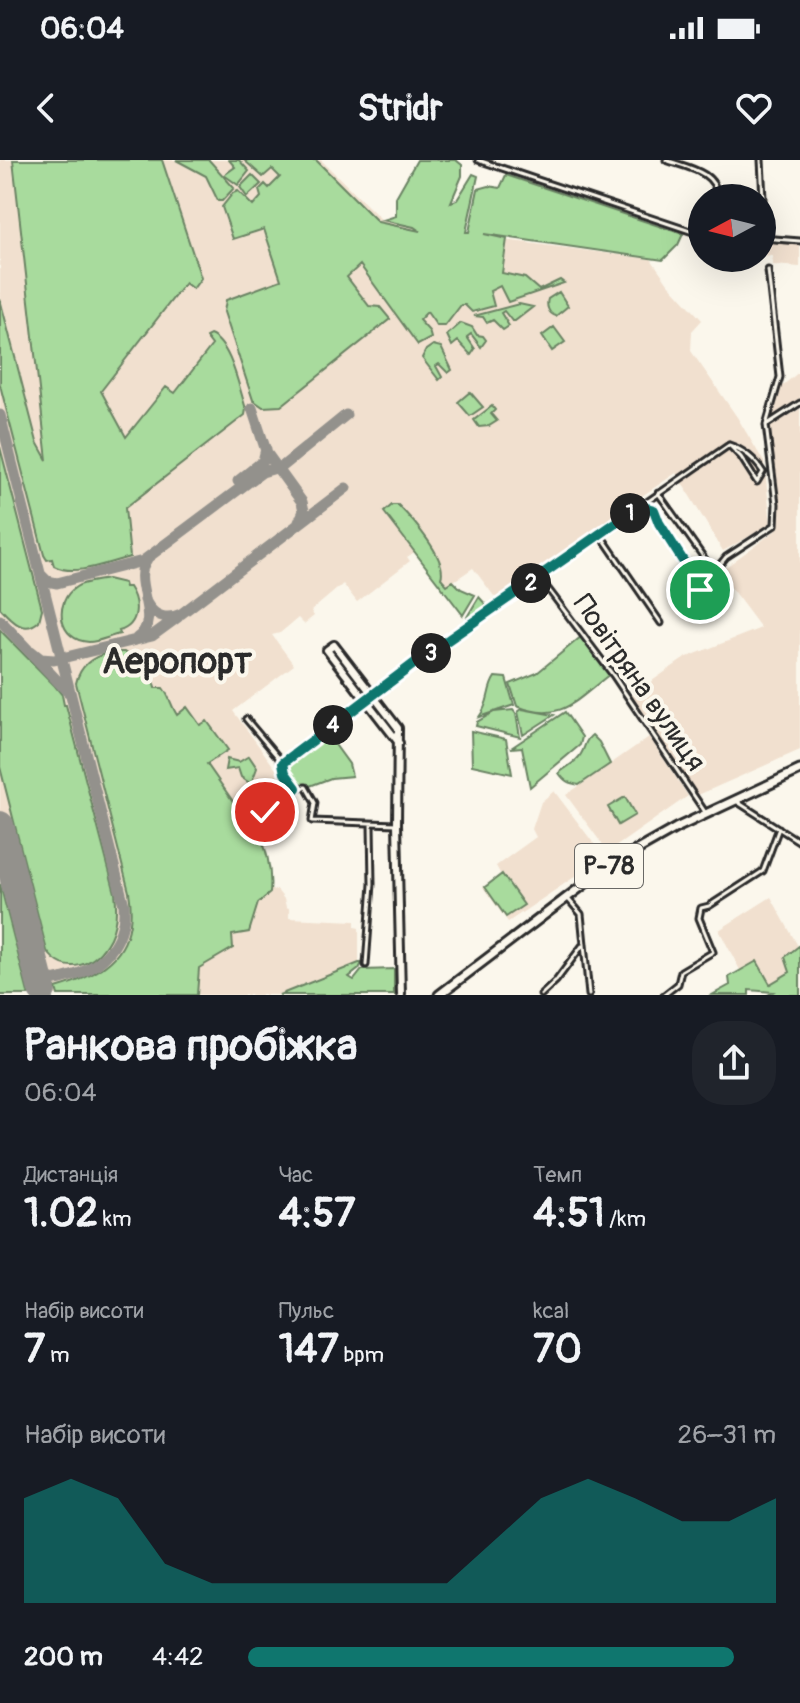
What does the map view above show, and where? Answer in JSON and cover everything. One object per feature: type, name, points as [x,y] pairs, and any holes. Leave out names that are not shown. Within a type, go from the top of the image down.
[{"type":"highway","name":"Р-78","points":[[439,995],[607,867],[706,813],[800,770]]},
{"type":"main road","points":[[399,743],[327,650],[334,645],[398,728],[399,743],[397,824],[401,995]]},
{"type":"street","points":[[478,160],[688,230]]},
{"type":"street","points":[[666,160],[709,176],[714,184]]},
{"type":"street","points":[[761,160],[762,184]]},
{"type":"street","points":[[776,239],[800,241]]},
{"type":"street","points":[[714,572],[726,557],[775,525],[776,504],[766,425],[780,377],[768,272]]},
{"type":"street","points":[[766,425],[800,403]]},
{"type":"street","points":[[729,445],[740,449],[756,462],[763,472],[757,482],[729,445]]},
{"type":"street","points":[[283,763],[539,577],[729,445]]},
{"type":"street","points":[[640,506],[654,510],[692,575],[691,584],[700,590],[714,582],[714,572],[658,493]]},
{"type":"street","points":[[600,534],[661,623]]},
{"type":"street","name":"Повітряна вулиця","points":[[539,577],[613,675],[706,813]]},
{"type":"street","points":[[246,719],[283,763],[285,773],[296,788]]},
{"type":"street","points":[[265,812],[296,788],[306,787],[315,803],[312,821],[397,824]]},
{"type":"street","points":[[735,800],[800,842]]},
{"type":"street","points":[[366,965],[372,884],[371,824]]},
{"type":"street","points":[[664,995],[678,984],[681,971],[713,952],[699,918],[701,908],[763,871],[779,828]]},
{"type":"street","points":[[567,897],[581,914],[589,995]]},
{"type":"street","points":[[541,995],[556,981],[584,944]]},
{"type":"shaded area","points":[[0,160],[321,160],[382,220],[435,231],[651,259],[702,320],[692,331],[691,351],[764,462],[771,524],[723,551],[676,473],[624,508],[625,511],[562,558],[497,600],[473,568],[445,587],[416,551],[407,557],[410,561],[357,602],[343,584],[311,611],[314,616],[304,624],[298,618],[280,633],[272,635],[294,665],[233,711],[289,787],[249,818],[263,841],[270,890],[277,890],[284,899],[289,908],[289,918],[355,921],[355,927],[359,928],[359,965],[279,995],[0,995]]},
{"type":"shaded area","points":[[776,241],[800,243],[800,267],[776,265]]},
{"type":"shaded area","points":[[800,371],[800,400],[775,416],[771,411],[781,387]]},
{"type":"shaded area","points":[[800,409],[800,750],[698,795],[629,697],[685,658],[761,628],[719,572],[775,531],[779,523],[768,427]]},
{"type":"shaded area","points":[[649,737],[688,796],[608,852],[566,795]]},
{"type":"shaded area","points":[[554,791],[604,857],[508,922],[483,887],[501,875],[496,866],[536,837],[532,829],[541,802]]},
{"type":"shaded area","points":[[771,897],[798,946],[785,957],[790,972],[770,984],[757,961],[740,970],[719,930]]},
{"type":"green space","points":[[13,160],[162,160],[201,278],[193,289],[185,283],[101,391],[126,437],[166,387],[175,393],[212,345],[206,337],[210,335],[229,356],[246,409],[245,415],[125,508],[130,557],[91,568],[62,569],[54,566],[52,559],[47,560],[44,555],[0,385],[0,299],[37,442],[47,460]]},
{"type":"green space","points":[[176,160],[209,160],[234,188],[222,201],[218,201],[206,176]]},
{"type":"green space","points":[[229,160],[239,160],[249,171],[238,185],[224,175],[235,167]]},
{"type":"green space","points":[[244,160],[316,160],[378,222],[420,231],[383,220],[396,216],[396,197],[417,160],[456,160],[462,165],[462,176],[451,202],[457,200],[473,174],[478,176],[466,232],[469,232],[478,189],[489,186],[500,188],[506,175],[683,234],[678,245],[663,260],[484,234],[507,239],[502,273],[525,278],[539,290],[560,280],[564,283],[508,302],[500,286],[490,291],[494,306],[472,312],[461,305],[445,326],[437,326],[427,312],[419,320],[431,338],[418,345],[360,265],[347,277],[369,306],[380,307],[390,319],[281,406],[263,407],[253,400],[224,312],[226,300],[281,280],[264,229],[233,239],[222,207],[238,191],[253,206],[261,197],[259,190],[265,184],[269,188],[280,177],[272,169],[263,177]]},
{"type":"green space","points":[[252,175],[261,184],[247,197],[240,187]]},
{"type":"green space","points":[[559,292],[568,306],[556,316],[549,311],[547,301]]},
{"type":"green space","points":[[519,304],[533,307],[515,321],[504,311],[501,313],[509,326],[503,330],[493,320],[487,323],[483,317],[474,316]]},
{"type":"green space","points":[[461,323],[472,327],[477,335],[486,340],[481,347],[471,334],[467,337],[475,349],[471,355],[458,341],[452,346],[447,335]]},
{"type":"green space","points":[[554,327],[565,342],[552,351],[542,336]]},
{"type":"green space","points":[[433,345],[441,347],[452,370],[448,373],[439,364],[436,366],[442,377],[439,380],[422,358]]},
{"type":"green space","points":[[470,392],[483,407],[470,416],[458,402]]},
{"type":"green space","points":[[492,406],[495,410],[491,414],[497,421],[479,427],[474,420]]},
{"type":"green space","points":[[0,447],[42,609],[39,621],[28,627],[14,622],[0,608]]},
{"type":"green space","points":[[392,505],[398,505],[412,520],[434,550],[442,570],[441,578],[447,585],[453,581],[461,589],[475,595],[463,615],[384,512]]},
{"type":"green space","points":[[107,579],[129,587],[135,599],[134,618],[131,624],[119,631],[120,634],[93,642],[79,640],[65,628],[62,620],[64,602],[79,585]]},
{"type":"green space","points":[[479,597],[489,608],[470,620],[467,617]]},
{"type":"green space","points":[[0,630],[62,695],[115,893],[116,916],[110,938],[96,956],[80,965],[62,964],[47,951],[0,767]]},
{"type":"green space","points":[[582,636],[610,674],[577,700],[557,711],[532,711],[517,706],[510,684],[537,673]]},
{"type":"green space","points":[[111,652],[133,656],[155,688],[163,688],[177,715],[187,707],[200,725],[207,721],[228,750],[207,764],[246,820],[273,800],[278,807],[254,826],[268,858],[270,893],[258,903],[249,932],[232,935],[233,948],[199,968],[197,995],[58,995],[56,988],[104,967],[115,957],[129,930],[129,892],[76,683],[88,663]]},
{"type":"green space","points":[[495,677],[506,678],[514,705],[479,717],[485,706]]},
{"type":"green space","points":[[522,709],[554,715],[523,735],[518,712]]},
{"type":"green space","points":[[513,710],[520,737],[476,726],[477,722],[494,712]]},
{"type":"green space","points":[[565,712],[582,737],[580,745],[530,787],[522,747],[511,748]]},
{"type":"green space","points":[[471,731],[506,739],[512,774],[472,765]]},
{"type":"green space","points":[[328,735],[349,764],[352,776],[331,778],[307,787],[296,786],[285,768]]},
{"type":"green space","points":[[592,735],[610,764],[579,785],[568,782],[559,773],[579,757]]},
{"type":"green space","points":[[249,756],[257,768],[251,784],[241,777],[238,768],[225,770],[227,759],[239,762]]},
{"type":"green space","points":[[625,797],[635,815],[618,825],[608,807]]},
{"type":"green space","points":[[502,874],[524,905],[506,917],[485,887]]},
{"type":"green space","points":[[0,884],[28,993],[29,995],[0,995]]},
{"type":"green space","points":[[800,945],[800,995],[768,995],[773,992],[749,990],[749,995],[712,995],[730,985],[729,977],[757,961],[770,984],[790,972],[785,957]]},
{"type":"green space","points":[[362,963],[359,969],[349,977],[354,980],[362,970],[394,969],[394,995],[279,995]]},
{"type":"taxiway","points":[[252,408],[267,454]]},
{"type":"taxiway","points":[[0,415],[124,905],[124,918],[116,942],[110,952],[92,967],[52,980],[43,978],[35,963]]},
{"type":"taxiway","points":[[40,574],[47,581],[57,583],[143,561],[262,472],[283,466],[346,415]]},
{"type":"taxiway","points":[[238,481],[263,461],[266,449]]},
{"type":"taxiway","points":[[268,455],[302,502],[304,511],[299,522]]},
{"type":"taxiway","points":[[145,600],[151,610],[160,615],[170,617],[181,614],[346,488]]},
{"type":"taxiway","points":[[137,638],[147,621],[142,578],[147,559]]},
{"type":"taxiway","points":[[31,651],[41,659],[54,660],[152,636],[178,617]]},
{"type":"taxiway","points":[[0,620],[68,692]]},
{"type":"runway","points":[[0,825],[42,990]]},
{"type":"district","name":"Аеропорт","points":[[177,661]]},
{"type":"route","points":[[265,812],[296,788],[285,773],[283,763],[415,663],[640,506],[654,510],[692,575],[691,584],[700,590]]}]
